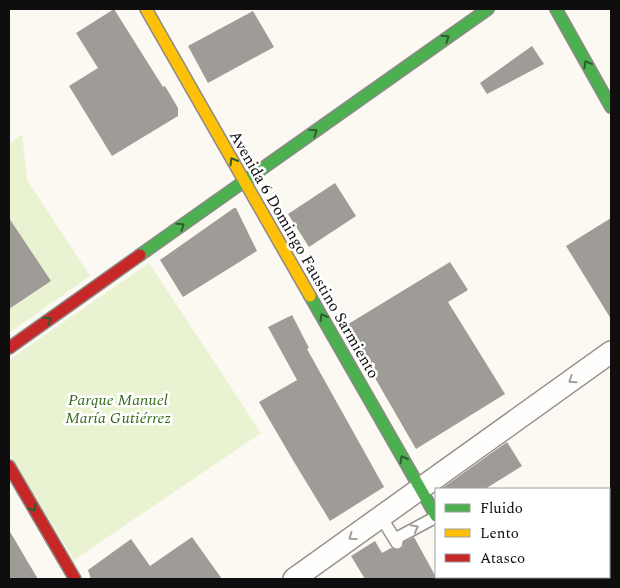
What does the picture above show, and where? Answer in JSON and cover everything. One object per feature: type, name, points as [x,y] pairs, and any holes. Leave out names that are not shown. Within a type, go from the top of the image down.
[{"type":"main road","name":"Avenida 6 Domingo Faustino Sarmiento","points":[[146,9],[435,514]]},
{"type":"main road","points":[[9,348],[488,9]]},
{"type":"main road","points":[[556,9],[611,106]]},
{"type":"main road","points":[[9,466],[75,579]]},
{"type":"street","points":[[294,579],[611,352]]},
{"type":"lane","points":[[381,517],[396,541],[435,517]]},
{"type":"green space","points":[[22,134],[27,180],[90,276],[9,333],[9,309],[51,281],[9,218],[9,144]]},
{"type":"green space","name":"Parque Manuel María Gutiérrez","points":[[149,263],[261,433],[74,560],[9,454],[9,360]]},
{"type":"building","points":[[114,9],[163,87],[165,86],[178,108],[178,116],[112,156],[69,86],[98,68],[76,33]]},
{"type":"building","points":[[253,11],[274,47],[208,83],[188,46]]},
{"type":"building","points":[[532,46],[544,64],[487,94],[480,83]]},
{"type":"building","points":[[335,183],[356,216],[309,247],[288,214]]},
{"type":"building","points":[[236,208],[257,251],[183,297],[160,260]]},
{"type":"building","points":[[9,218],[51,281],[9,309]]},
{"type":"building","points":[[611,218],[611,319],[566,246]]},
{"type":"building","points":[[450,262],[468,290],[448,302],[505,394],[416,449],[345,326]]},
{"type":"building","points":[[292,315],[309,348],[307,349],[384,487],[330,521],[259,402],[297,380],[268,327]]},
{"type":"building","points":[[507,442],[522,466],[487,488],[442,488]]},
{"type":"building","points":[[9,530],[29,564],[38,579],[9,579]]},
{"type":"building","points":[[192,537],[222,579],[91,579],[88,570],[131,539],[150,566]]},
{"type":"building","points":[[414,537],[437,579],[365,579],[351,556],[375,541],[382,553],[391,548],[398,550],[403,547],[404,542]]},
{"type":"traffic: fast","points":[[140,255],[488,9]]},
{"type":"traffic: fast","points":[[556,9],[611,107]]},
{"type":"traffic: fast","points":[[310,296],[435,514]]},
{"type":"traffic: slow","points":[[146,9],[310,296]]},
{"type":"traffic: jam","points":[[9,348],[140,255]]},
{"type":"traffic: jam","points":[[9,466],[75,579]]}]
